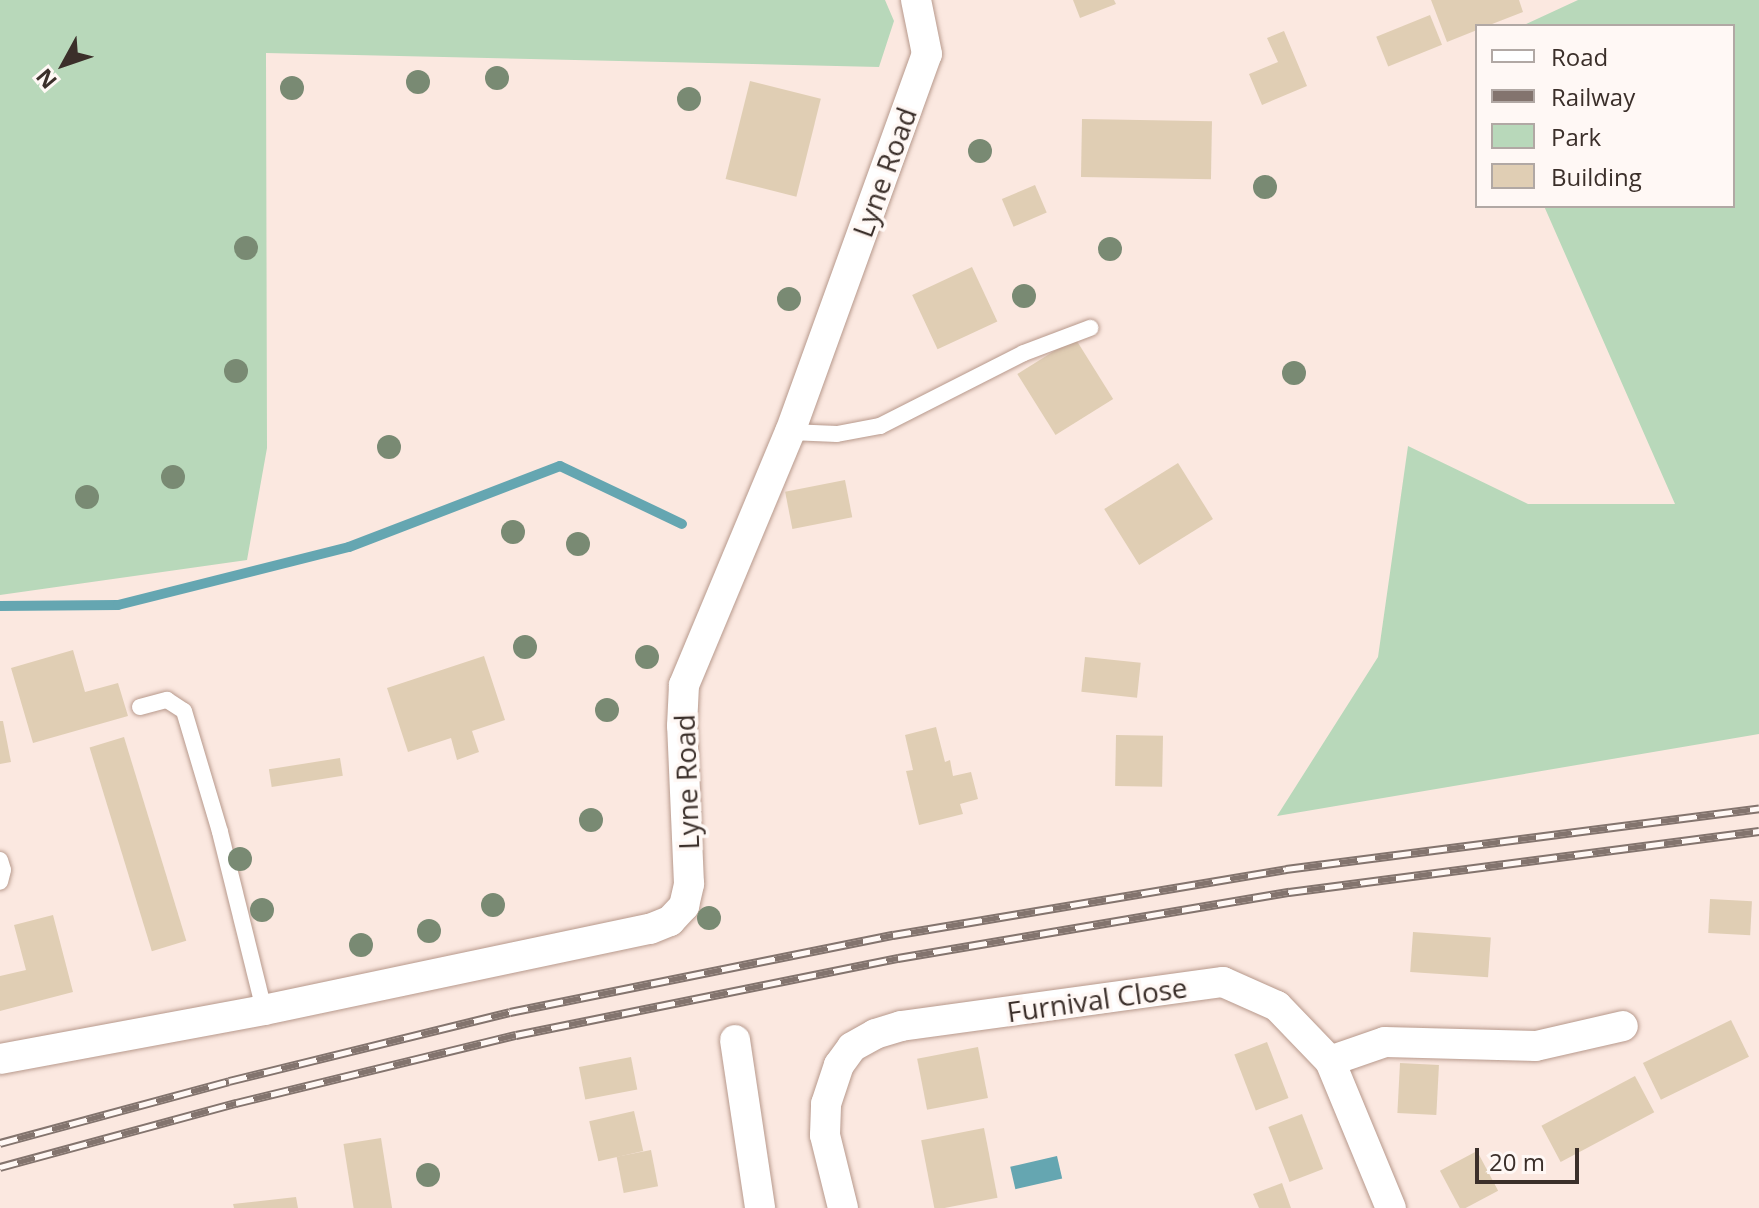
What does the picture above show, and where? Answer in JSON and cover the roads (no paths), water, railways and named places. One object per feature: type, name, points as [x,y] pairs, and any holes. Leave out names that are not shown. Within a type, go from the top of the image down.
[{"type":"street","name":"Lyne Road","points":[[0,1059],[264,1010],[650,929],[670,921],[684,906],[689,884],[682,726],[684,685],[790,432],[927,54],[916,0]]},
{"type":"street","name":"Furnival Close","points":[[843,1208],[825,1135],[826,1104],[839,1065],[852,1047],[875,1034],[901,1026],[1223,982],[1277,1006],[1330,1061],[1391,1208]]},
{"type":"street","points":[[1330,1061],[1385,1042],[1536,1046],[1623,1026]]},
{"type":"street","points":[[735,1040],[760,1208]]},
{"type":"lane","points":[[790,432],[837,434],[880,426],[1024,353],[1090,328]]},
{"type":"lane","points":[[140,707],[167,700],[184,711],[220,832],[264,1010]]},
{"type":"lane","points":[[0,860],[0,882]]},
{"type":"water","points":[[1057,1156],[1062,1178],[1015,1189],[1010,1167]]},
{"type":"waterway","points":[[0,606],[118,605],[349,547],[560,466],[682,524]]},
{"type":"railway","points":[[0,1143],[229,1081],[510,1012],[893,935],[1286,869],[1759,808]]},
{"type":"railway","points":[[0,1167],[236,1103],[516,1035],[898,958],[1289,892],[1759,831]]}]
